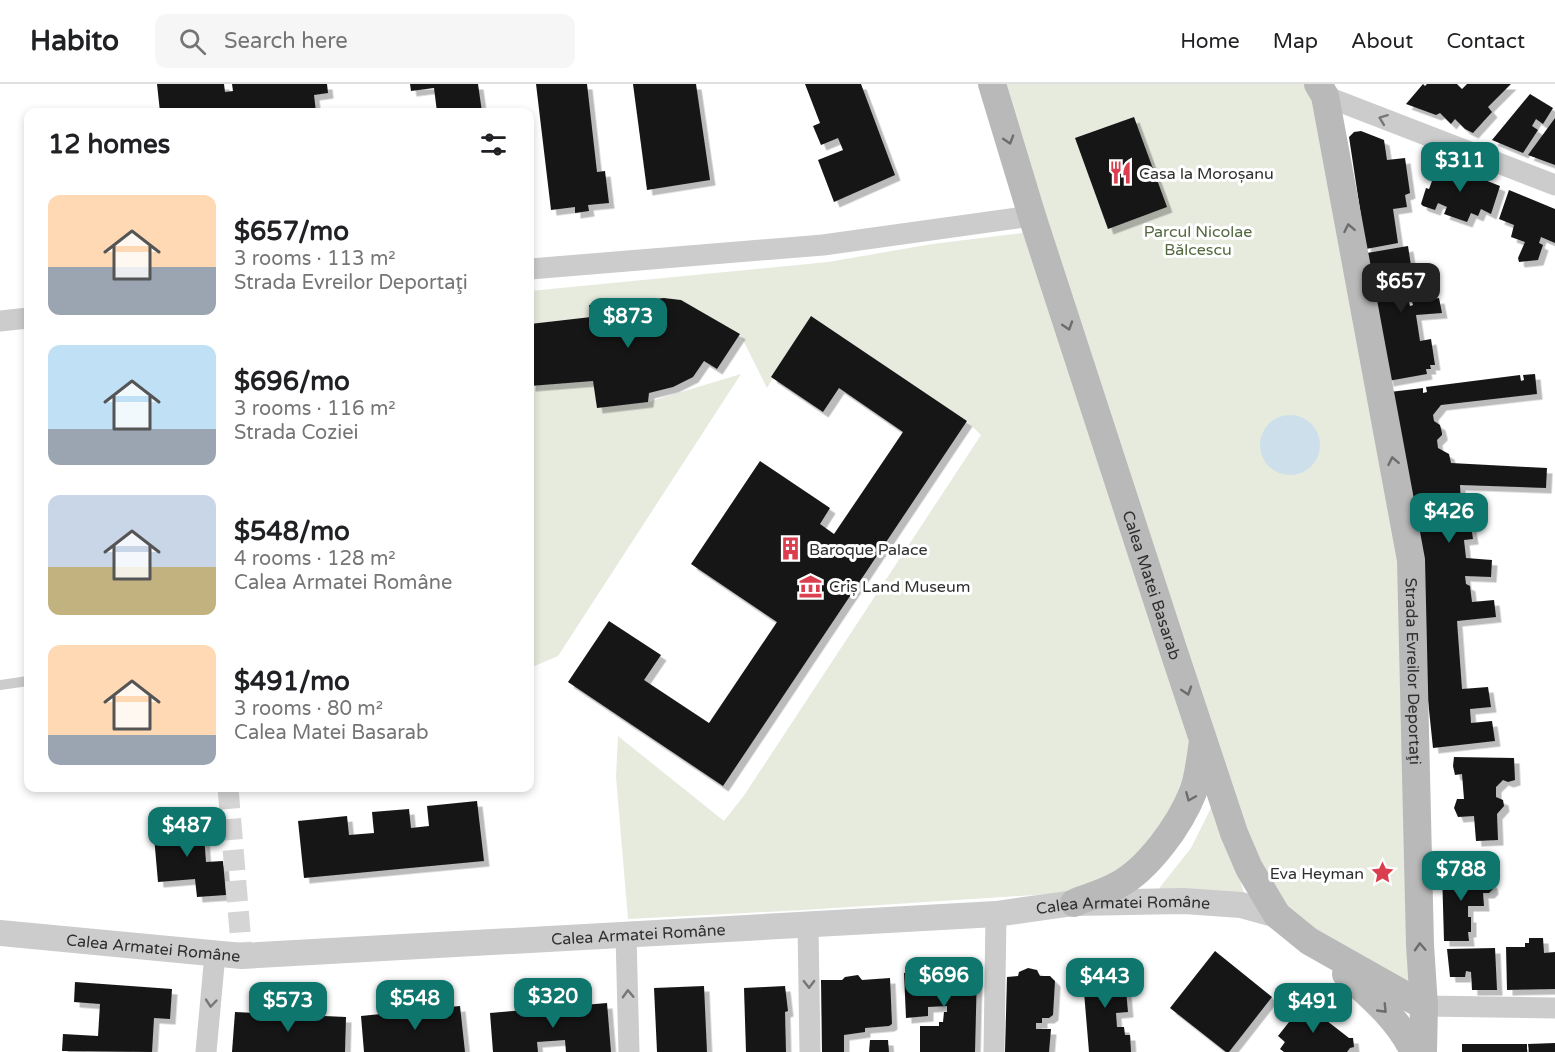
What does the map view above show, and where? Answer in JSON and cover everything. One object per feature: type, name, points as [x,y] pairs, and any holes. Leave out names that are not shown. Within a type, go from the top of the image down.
[{"type":"main road","name":"Calea Matei Basarab","points":[[992,84],[1032,216],[1234,833],[1249,868],[1277,915],[1309,941],[1424,1006]]},
{"type":"main road","name":"Strada Evreilor Deportaţi","points":[[1321,90],[1412,560],[1420,945],[1424,1006],[1423,1052]]},
{"type":"main road","points":[[1074,903],[1116,886],[1134,875],[1154,856],[1183,812],[1193,791],[1204,740]]},
{"type":"main road","points":[[1309,941],[1390,1015],[1406,1035],[1414,1052]]},
{"type":"street","points":[[1321,90],[1555,185]]},
{"type":"street","points":[[534,269],[823,245],[1032,216]]},
{"type":"street","points":[[0,321],[24,318]]},
{"type":"street","name":"Calea Armatei Române","points":[[0,933],[242,956],[996,914],[1074,903],[1184,901],[1241,905],[1277,915]]},
{"type":"street","points":[[994,1052],[996,914]]},
{"type":"street","points":[[808,925],[810,1052]]},
{"type":"street","points":[[626,935],[629,1052]]},
{"type":"street","points":[[206,1052],[215,954]]},
{"type":"street","points":[[1424,1006],[1555,1008]]},
{"type":"lane","points":[[0,685],[24,682]]},
{"type":"green space","name":"Parcul Nicolae Bălcescu","points":[[992,84],[1318,84],[1411,560],[1424,1006],[1277,915],[1204,741],[1191,816],[1121,869],[1064,893],[628,919],[616,777],[618,736],[724,821],[745,794],[981,435],[967,421],[811,316],[767,388],[740,334],[681,300],[664,298],[589,305],[591,317],[534,324],[534,291],[828,262],[932,244],[1022,233],[1032,216]]},
{"type":"green space","points":[[741,374],[558,656],[534,666],[534,386],[593,381],[597,407],[648,402]]},
{"type":"green space","points":[[1215,800],[1245,896],[1153,896],[1191,848]]},
{"type":"water","points":[[1284,415],[1296,415],[1312,423],[1318,433],[1320,445],[1318,457],[1312,467],[1296,475],[1284,475],[1268,467],[1260,451],[1260,439],[1268,423]]},
{"type":"building","points":[[157,84],[224,84],[225,92],[233,91],[232,84],[327,84],[328,93],[314,95],[316,108],[160,108]]},
{"type":"building","points":[[410,84],[478,84],[481,108],[436,108],[434,88],[411,91]]},
{"type":"building","points":[[536,84],[587,84],[597,172],[605,171],[609,203],[588,205],[589,211],[575,213],[575,207],[551,210]]},
{"type":"building","points":[[633,84],[696,84],[710,180],[647,190]]},
{"type":"building","points":[[805,84],[861,84],[895,175],[834,202],[818,160],[843,150],[838,138],[821,145],[813,126],[820,123]]},
{"type":"building","points":[[1423,84],[1425,86],[1427,84],[1457,84],[1462,89],[1467,84],[1511,84],[1488,107],[1492,112],[1473,133],[1455,119],[1451,124],[1440,113],[1436,115],[1406,104]]},
{"type":"building","points":[[1530,94],[1553,108],[1543,124],[1536,119],[1532,126],[1538,130],[1523,153],[1492,140]]},
{"type":"building","name":"Casa la Moroșanu","points":[[1134,117],[1167,207],[1108,229],[1075,138]]},
{"type":"building","points":[[1555,118],[1555,165],[1528,155]]},
{"type":"building","points":[[1361,131],[1384,140],[1387,160],[1405,158],[1410,193],[1405,195],[1407,207],[1393,209],[1398,243],[1366,249],[1349,137],[1354,132]]},
{"type":"building","points":[[1437,161],[1500,186],[1491,214],[1481,209],[1478,216],[1471,213],[1467,222],[1444,214],[1447,207],[1438,203],[1435,210],[1423,206],[1421,204],[1426,188],[1429,189],[1432,181],[1430,180]]},
{"type":"building","points":[[1509,190],[1555,209],[1555,243],[1541,237],[1539,243],[1543,245],[1538,260],[1519,262],[1518,258],[1525,242],[1511,237],[1514,225],[1499,219]]},
{"type":"building","points":[[1408,246],[1414,285],[1423,283],[1424,294],[1403,298],[1404,303],[1409,302],[1410,306],[1413,305],[1412,302],[1439,298],[1442,313],[1416,315],[1420,341],[1431,339],[1435,365],[1430,365],[1431,369],[1426,369],[1427,374],[1388,381],[1367,253]]},
{"type":"building","points":[[664,298],[681,300],[740,334],[717,369],[704,361],[693,377],[673,387],[649,393],[648,402],[597,408],[593,381],[534,386],[534,324],[591,317],[589,305]]},
{"type":"building","name":"Baroque Palace","points":[[811,316],[967,421],[723,786],[568,682],[609,621],[661,655],[644,680],[709,723],[777,622],[691,564],[760,461],[830,508],[820,524],[834,534],[903,432],[839,388],[823,412],[771,377]]},
{"type":"building","points":[[1535,374],[1537,394],[1441,405],[1433,415],[1442,433],[1437,440],[1438,448],[1449,454],[1451,463],[1547,468],[1546,488],[1460,485],[1461,502],[1449,501],[1451,518],[1470,519],[1473,539],[1464,540],[1466,558],[1492,560],[1491,577],[1465,576],[1466,584],[1470,586],[1472,602],[1494,600],[1496,617],[1457,621],[1462,689],[1488,687],[1491,707],[1470,709],[1471,723],[1492,721],[1495,741],[1433,748],[1420,624],[1390,392],[1423,388],[1423,393],[1427,392],[1426,387],[1520,375],[1521,381],[1524,380],[1523,375]]},
{"type":"building","points":[[1454,757],[1514,758],[1515,780],[1508,782],[1503,780],[1496,787],[1496,797],[1503,800],[1504,806],[1497,814],[1498,840],[1476,841],[1474,816],[1458,817],[1454,808],[1457,799],[1464,799],[1462,774],[1455,775]]},
{"type":"building","points":[[477,801],[484,861],[304,878],[298,821],[347,816],[349,835],[374,833],[372,812],[409,809],[411,828],[429,826],[427,806]]},
{"type":"building","points":[[203,821],[206,862],[223,861],[226,895],[197,897],[195,879],[158,882],[153,825]]},
{"type":"building","points":[[1442,871],[1477,871],[1477,879],[1488,879],[1492,883],[1493,889],[1489,893],[1483,893],[1484,906],[1468,906],[1468,917],[1471,917],[1469,941],[1444,941]]},
{"type":"building","points":[[1529,938],[1543,938],[1544,953],[1555,952],[1555,989],[1507,990],[1506,947],[1525,947],[1525,943],[1529,943]]},
{"type":"building","points":[[1495,948],[1497,990],[1472,990],[1471,972],[1466,971],[1465,977],[1450,977],[1447,949]]},
{"type":"building","points":[[1215,951],[1272,997],[1229,1052],[1170,1008]]},
{"type":"building","points":[[1100,962],[1103,967],[1114,966],[1118,970],[1119,979],[1125,979],[1128,1012],[1116,1013],[1117,1027],[1124,1027],[1125,1035],[1130,1035],[1131,1052],[1089,1052],[1082,968],[1086,963]]},
{"type":"building","points":[[972,967],[977,972],[975,1052],[920,1052],[920,1026],[939,1026],[939,1022],[943,1022],[944,1012],[947,1012],[947,1006],[928,1007],[928,1016],[906,1018],[904,973]]},
{"type":"building","points":[[1028,968],[1037,970],[1040,976],[1050,976],[1055,981],[1053,1015],[1049,1018],[1042,1018],[1042,1023],[1036,1023],[1036,1029],[1051,1029],[1049,1052],[1005,1052],[1007,977],[1018,976],[1019,972]]},
{"type":"building","points":[[858,975],[862,980],[890,978],[892,1024],[865,1028],[865,1032],[844,1035],[844,1052],[822,1052],[821,980],[842,980],[845,977]]},
{"type":"building","points":[[75,982],[172,989],[170,1019],[154,1018],[152,1052],[62,1051],[63,1034],[98,1036],[100,1004],[74,1002]]},
{"type":"building","points":[[704,986],[707,1052],[657,1052],[654,988]]},
{"type":"building","points":[[785,986],[788,1011],[785,1012],[786,1052],[746,1052],[744,988]]},
{"type":"building","points":[[607,1003],[611,1052],[566,1052],[565,1040],[537,1042],[538,1052],[493,1052],[490,1013]]},
{"type":"building","points":[[1304,1003],[1349,1038],[1353,1038],[1354,1047],[1347,1052],[1284,1052],[1280,1049],[1285,1042],[1278,1036]]},
{"type":"building","points":[[460,1006],[465,1052],[364,1052],[361,1016]]},
{"type":"building","points":[[235,1012],[346,1017],[345,1052],[232,1052]]},
{"type":"building","points":[[870,1040],[888,1040],[889,1052],[869,1052]]},
{"type":"building","points":[[1555,1043],[1555,1052],[1529,1052],[1528,1044]]},
{"type":"building","points":[[1462,1044],[1527,1044],[1527,1052],[1462,1052]]},
{"type":"tunnel","points":[[228,792],[242,956]]},
{"type":"place","name":"Casa la Moroșanu","points":[[1121,173]]},
{"type":"place","name":"Baroque Palace","points":[[791,549]]},
{"type":"place","name":"Criș Land Museum","points":[[811,586]]},
{"type":"place","name":"Eva Heyman","points":[[1382,873]]}]
